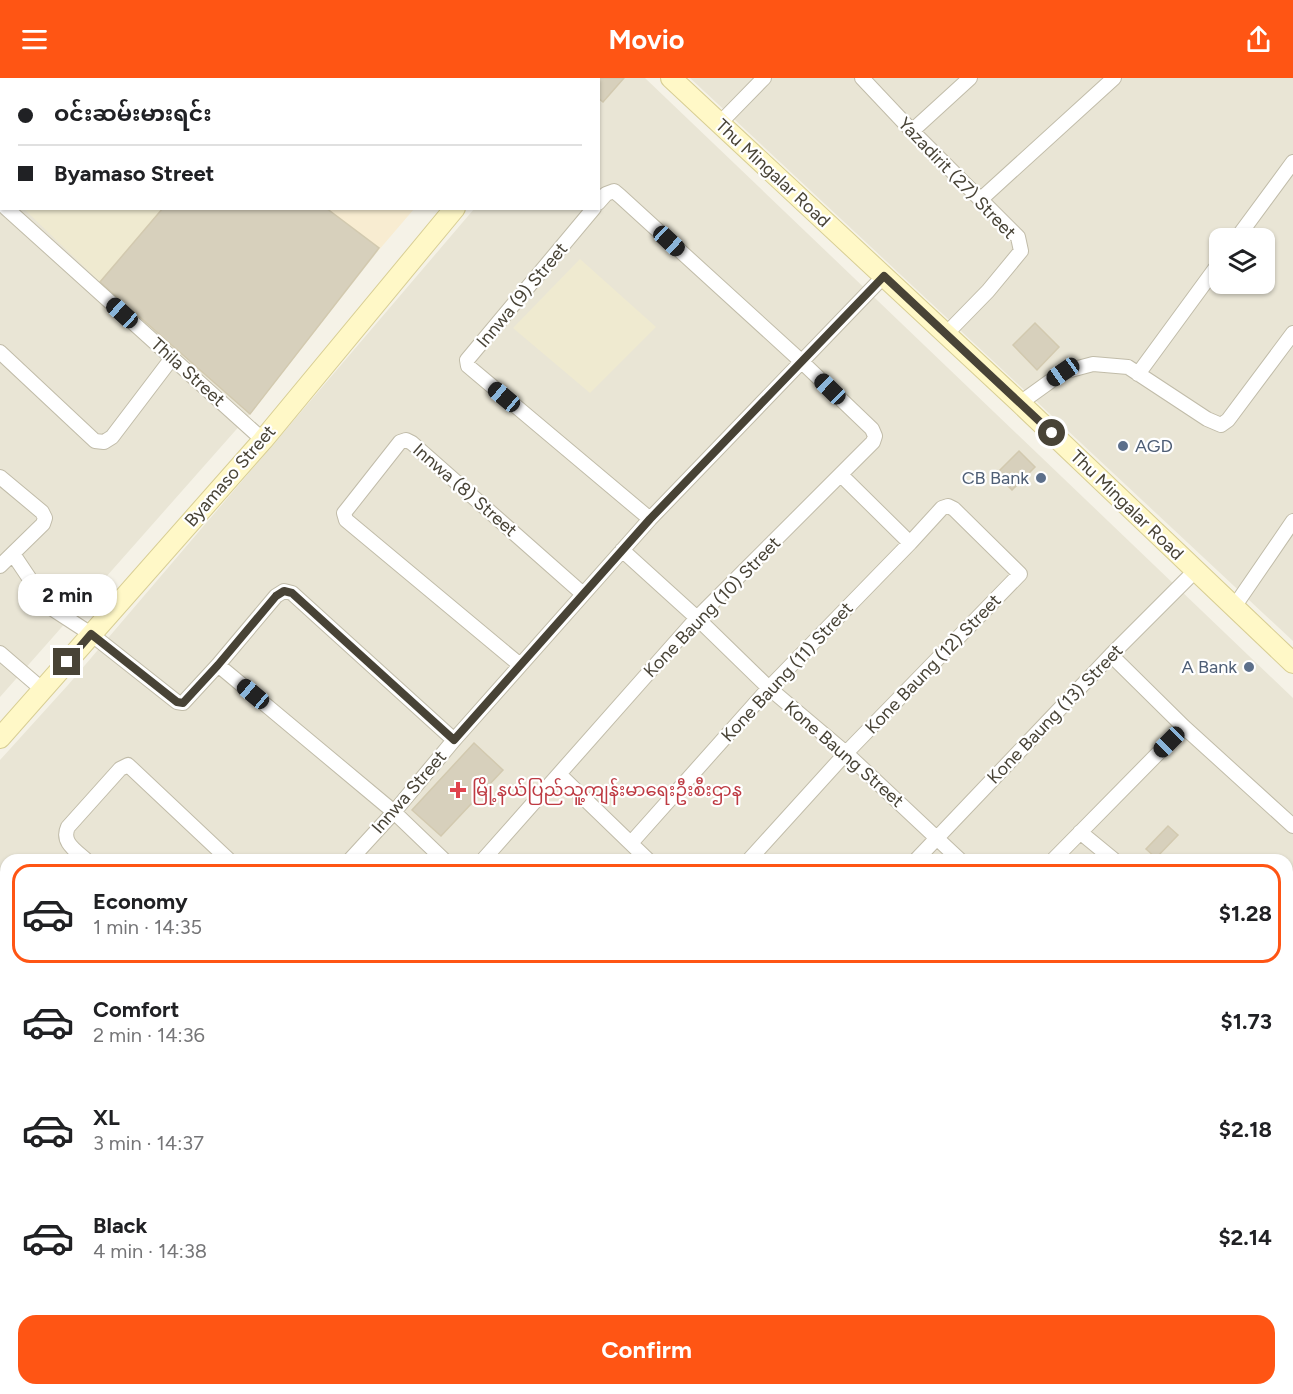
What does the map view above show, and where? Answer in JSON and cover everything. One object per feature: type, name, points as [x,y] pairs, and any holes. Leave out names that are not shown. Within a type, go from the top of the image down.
[{"type":"main road","name":"Thu Mingalar Road","points":[[671,78],[1020,403],[1293,663]]},
{"type":"main road","name":"Byamaso Street","points":[[0,738],[263,440],[453,210]]},
{"type":"street","points":[[720,123],[764,78]]},
{"type":"street","name":"Yazadirit (27) Street","points":[[862,78],[1018,237],[1021,251],[988,291],[946,334]]},
{"type":"street","points":[[912,131],[970,78]]},
{"type":"street","points":[[980,200],[1114,78]]},
{"type":"street","points":[[1244,228],[1293,162]]},
{"type":"street","points":[[600,201],[606,194],[614,191],[802,362]]},
{"type":"street","name":"Thila Street","points":[[8,210],[263,440]]},
{"type":"street","name":"Innwa (9) Street","points":[[592,210],[467,360],[468,366],[650,519]]},
{"type":"street","name":"Innwa Street","points":[[356,854],[622,549],[884,276]]},
{"type":"street","points":[[1138,374],[1209,277]]},
{"type":"street","points":[[1020,403],[1063,372],[1094,364],[1128,367],[1207,419],[1221,425],[1228,420],[1293,333]]},
{"type":"street","points":[[0,352],[95,441],[104,442],[112,437],[172,358]]},
{"type":"street","name":"Kone Baung (10) Street","points":[[488,854],[697,618],[873,442],[875,436],[872,429],[802,362]]},
{"type":"street","name":"Innwa (8) Street","points":[[520,666],[346,520],[344,513],[400,442],[406,440],[412,443],[583,594]]},
{"type":"street","points":[[841,475],[910,543]]},
{"type":"street","points":[[0,477],[42,512],[45,518],[43,524],[0,567]]},
{"type":"street","name":"Kone Baung (12) Street","points":[[754,854],[846,753],[1020,574],[954,509],[948,506],[942,508],[910,543]]},
{"type":"street","points":[[1234,607],[1293,521]]},
{"type":"street","name":"Kone Baung (11) Street","points":[[631,843],[769,688],[910,543]]},
{"type":"street","name":"Kone Baung Street","points":[[622,549],[769,688],[846,753],[954,854]]},
{"type":"street","points":[[13,554],[48,606],[91,634],[177,702],[183,703],[276,596],[284,591],[292,593],[454,740]]},
{"type":"street","name":"Kone Baung (13) Street","points":[[921,854],[1196,570]]},
{"type":"street","points":[[0,653],[43,690]]},
{"type":"street","points":[[1111,656],[1184,727],[1293,826]]},
{"type":"street","points":[[218,665],[394,812],[438,854]]},
{"type":"street","points":[[1059,854],[1184,727]]},
{"type":"street","points":[[79,854],[67,843],[65,834],[68,826],[120,769],[128,765],[223,854]]},
{"type":"street","points":[[560,775],[642,854]]},
{"type":"street","points":[[1080,832],[1107,854]]},
{"type":"shaded area","points":[[600,78],[645,78],[1293,698],[1293,854],[0,854],[0,760],[68,685],[473,210],[600,210]]},
{"type":"shaded area","points":[[690,78],[1293,78],[1293,641]]},
{"type":"shaded area","points":[[0,210],[325,210],[378,251],[250,414],[0,697]]},
{"type":"shaded area","points":[[25,210],[162,210],[100,282]]},
{"type":"shaded area","points":[[325,210],[413,210],[378,251]]},
{"type":"shaded area","points":[[580,259],[656,327],[590,393],[513,328]]},
{"type":"building","points":[[600,78],[624,78],[603,102],[600,100]]},
{"type":"building","points":[[161,210],[329,210],[379,248],[250,414],[100,282]]},
{"type":"building","points":[[1035,323],[1059,347],[1037,370],[1013,345]]},
{"type":"building","points":[[1019,451],[1035,467],[1012,490],[996,474]]},
{"type":"building","name":"မြို့နယ်ပြည်သူ့ကျန်းမာရေးဦးစီးဌာန","points":[[474,743],[503,770],[441,836],[412,810]]},
{"type":"building","points":[[1168,826],[1178,835],[1160,854],[1152,854],[1146,849]]},
{"type":"place","name":"AGD","points":[[1123,446]]},
{"type":"place","name":"CB Bank","points":[[1041,478]]},
{"type":"place","name":"A Bank","points":[[1249,667]]},
{"type":"place","name":"မြို့နယ်ပြည်သူ့ကျန်းမာရေးဦးစီးဌာန","points":[[458,790]]},
{"type":"route","points":[[67,662],[91,634],[177,702],[183,703],[276,596],[284,591],[292,593],[454,740],[622,549],[884,276],[1052,433]]}]
